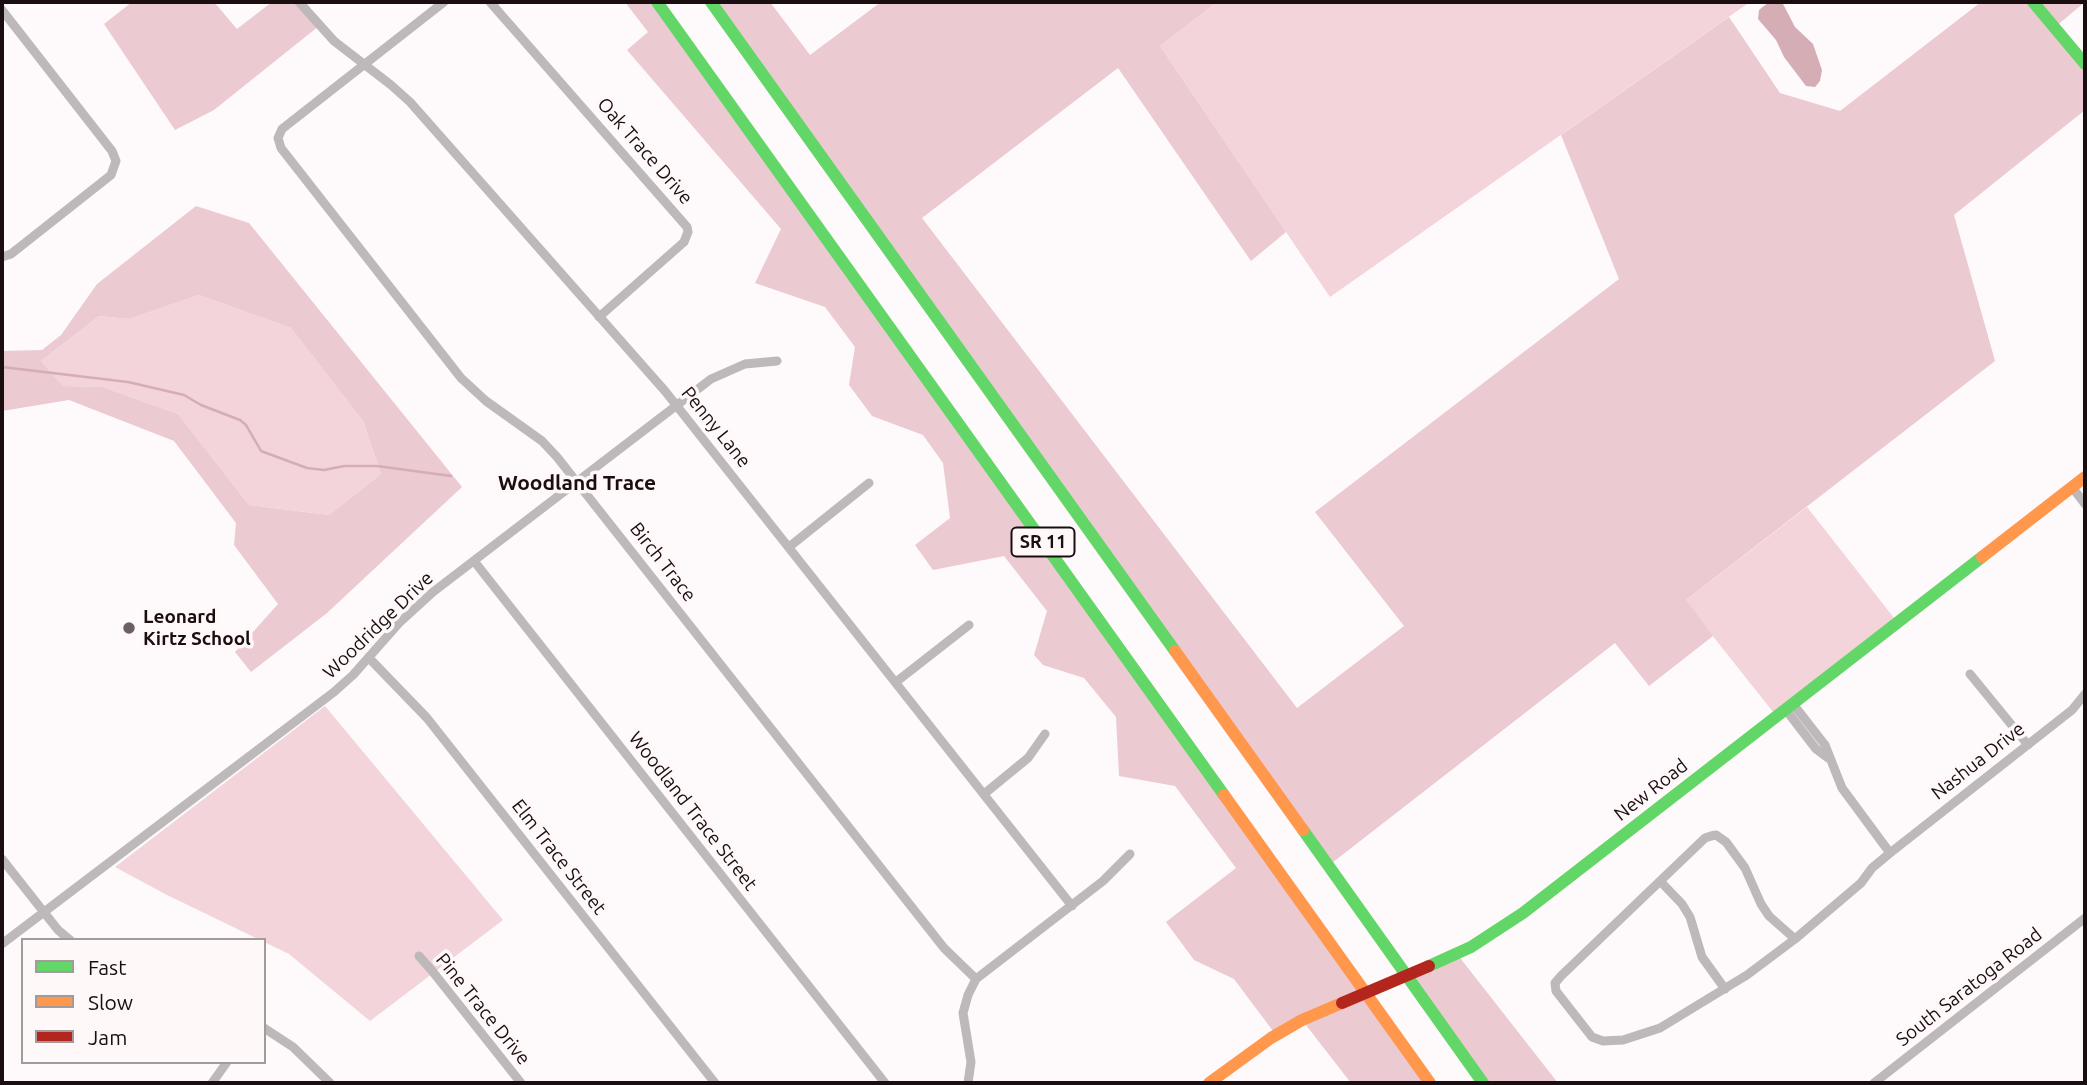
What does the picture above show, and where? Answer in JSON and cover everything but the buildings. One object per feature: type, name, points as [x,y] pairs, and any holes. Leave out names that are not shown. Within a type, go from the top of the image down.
[{"type":"main road","name":"SR 11","points":[[657,2],[1430,1083]]},
{"type":"main road","name":"SR 11","points":[[711,2],[1483,1083]]},
{"type":"main road","points":[[2033,2],[2085,64]]},
{"type":"main road","name":"New Road","points":[[1209,1083],[1271,1038],[1302,1020],[1429,967],[1471,947],[1514,920],[2081,484]]},
{"type":"street","name":"Penny Lane","points":[[299,2],[334,41],[410,102],[677,406],[1072,906]]},
{"type":"street","points":[[364,64],[444,2]]},
{"type":"street","name":"Oak Trace Drive","points":[[490,2],[687,227],[687,237],[680,247],[600,317]]},
{"type":"street","points":[[2,10],[112,151],[116,161],[111,175],[10,254],[2,257]]},
{"type":"street","name":"Birch Trace","points":[[364,64],[282,129],[278,138],[281,148],[461,378],[486,401],[542,442],[577,482],[944,948],[976,979]]},
{"type":"street","name":"Woodridge Drive","points":[[2,944],[45,914],[334,692],[416,606],[711,379],[749,363],[777,361]]},
{"type":"street","points":[[789,547],[869,483]]},
{"type":"street","points":[[2081,484],[2085,504]]},
{"type":"street","name":"Woodland Trace Street","points":[[474,561],[885,1083]]},
{"type":"street","points":[[896,682],[969,625]]},
{"type":"street","name":"Elm Trace Street","points":[[369,658],[427,718],[715,1083]]},
{"type":"street","points":[[1970,674],[2028,745]]},
{"type":"street","name":"Nashua Drive","points":[[1660,881],[1555,983],[1562,1002],[1592,1037],[1613,1041],[1660,1028],[1725,989],[1795,939],[1853,890],[1872,868],[2072,710],[2085,694]]},
{"type":"street","points":[[1790,707],[1816,748],[1829,759],[1842,788],[1890,853]]},
{"type":"street","points":[[984,794],[1028,758],[1045,734]]},
{"type":"street","points":[[1725,989],[1702,957],[1686,910],[1660,881],[1705,838],[1716,835],[1726,842],[1745,867],[1769,916],[1795,939]]},
{"type":"street","points":[[968,1083],[971,1062],[963,1013],[976,979],[1104,881],[1130,854]]},
{"type":"street","points":[[2,859],[45,914],[68,938]]},
{"type":"street","name":"South Saratoga Road","points":[[1874,1083],[2085,918]]},
{"type":"street","name":"Pine Trace Drive","points":[[419,956],[521,1083]]},
{"type":"street","points":[[266,1029],[293,1047],[330,1083]]},
{"type":"street","points":[[212,1083],[226,1064]]},
{"type":"shaded area","points":[[132,2],[214,2],[237,29],[272,2],[299,2],[319,26],[214,110],[175,130],[104,24]]},
{"type":"shaded area","points":[[625,2],[657,2],[1430,1083],[1351,1083],[1302,1020],[1276,1035],[1234,979],[1194,960],[1166,922],[1236,868],[1175,786],[1119,776],[1116,717],[1084,678],[1043,665],[1034,655],[1047,611],[1004,556],[933,570],[915,545],[950,518],[943,463],[923,435],[872,416],[849,385],[855,347],[825,307],[755,283],[781,229],[627,50],[648,32]]},
{"type":"shaded area","points":[[711,2],[770,2],[810,55],[881,2],[1217,2],[1160,46],[1286,232],[1251,261],[1118,68],[922,218],[1297,708],[1404,626],[1315,512],[1619,279],[1561,135],[1729,17],[1780,93],[1840,111],[1981,2],[2085,2],[2055,27],[2085,64],[2085,110],[1954,215],[1995,361],[1686,600],[1713,636],[1649,686],[1615,643],[1328,866]]},
{"type":"shaded area","points":[[1217,2],[1750,2],[1330,297],[1160,46]]},
{"type":"shaded area","points":[[1769,2],[1782,2],[1795,27],[1813,44],[1822,70],[1820,81],[1815,87],[1806,86],[1784,57],[1776,40],[1758,19],[1759,10]]},
{"type":"shaded area","points":[[196,206],[249,223],[462,487],[327,613],[251,672],[235,652],[278,604],[234,545],[236,523],[174,441],[69,400],[2,411],[2,351],[42,350],[61,335],[97,284]],"holes":[[[199,295],[291,328],[363,421],[381,474],[329,515],[249,505],[178,414],[103,387],[63,386],[41,361],[99,316],[129,319]]]},
{"type":"shaded area","points":[[199,295],[291,328],[363,421],[381,474],[329,515],[249,505],[178,414],[103,387],[63,386],[41,361],[99,316],[129,319]]},
{"type":"shaded area","points":[[1807,507],[1898,623],[1777,717],[1685,601]]},
{"type":"shaded area","points":[[325,706],[503,920],[370,1021],[289,954],[266,943],[266,938],[256,938],[115,867]]},
{"type":"shaded area","points":[[1457,954],[1558,1083],[1483,1083],[1406,976]]},
{"type":"waterway","points":[[2,367],[128,382],[184,395],[201,405],[240,420],[246,425],[261,451],[307,468],[324,470],[344,466],[377,466],[451,476]]},
{"type":"traffic: fast","points":[[657,2],[1224,795]]},
{"type":"traffic: fast","points":[[711,2],[1175,651]]},
{"type":"traffic: fast","points":[[2033,2],[2085,64]]},
{"type":"traffic: fast","points":[[1429,966],[1471,947],[1523,913],[1982,557]]},
{"type":"traffic: fast","points":[[1303,830],[1483,1083]]},
{"type":"traffic: slow","points":[[1982,557],[2085,477]]},
{"type":"traffic: slow","points":[[1175,651],[1303,830]]},
{"type":"traffic: slow","points":[[1224,795],[1430,1083]]},
{"type":"traffic: slow","points":[[1209,1083],[1271,1038],[1302,1020],[1342,1003]]},
{"type":"traffic: jam","points":[[1342,1003],[1429,966]]},
{"type":"place","name":"Leonard Kirtz School","points":[[129,628]]},
{"type":"district","name":"Woodland Trace","points":[[577,483]]}]
